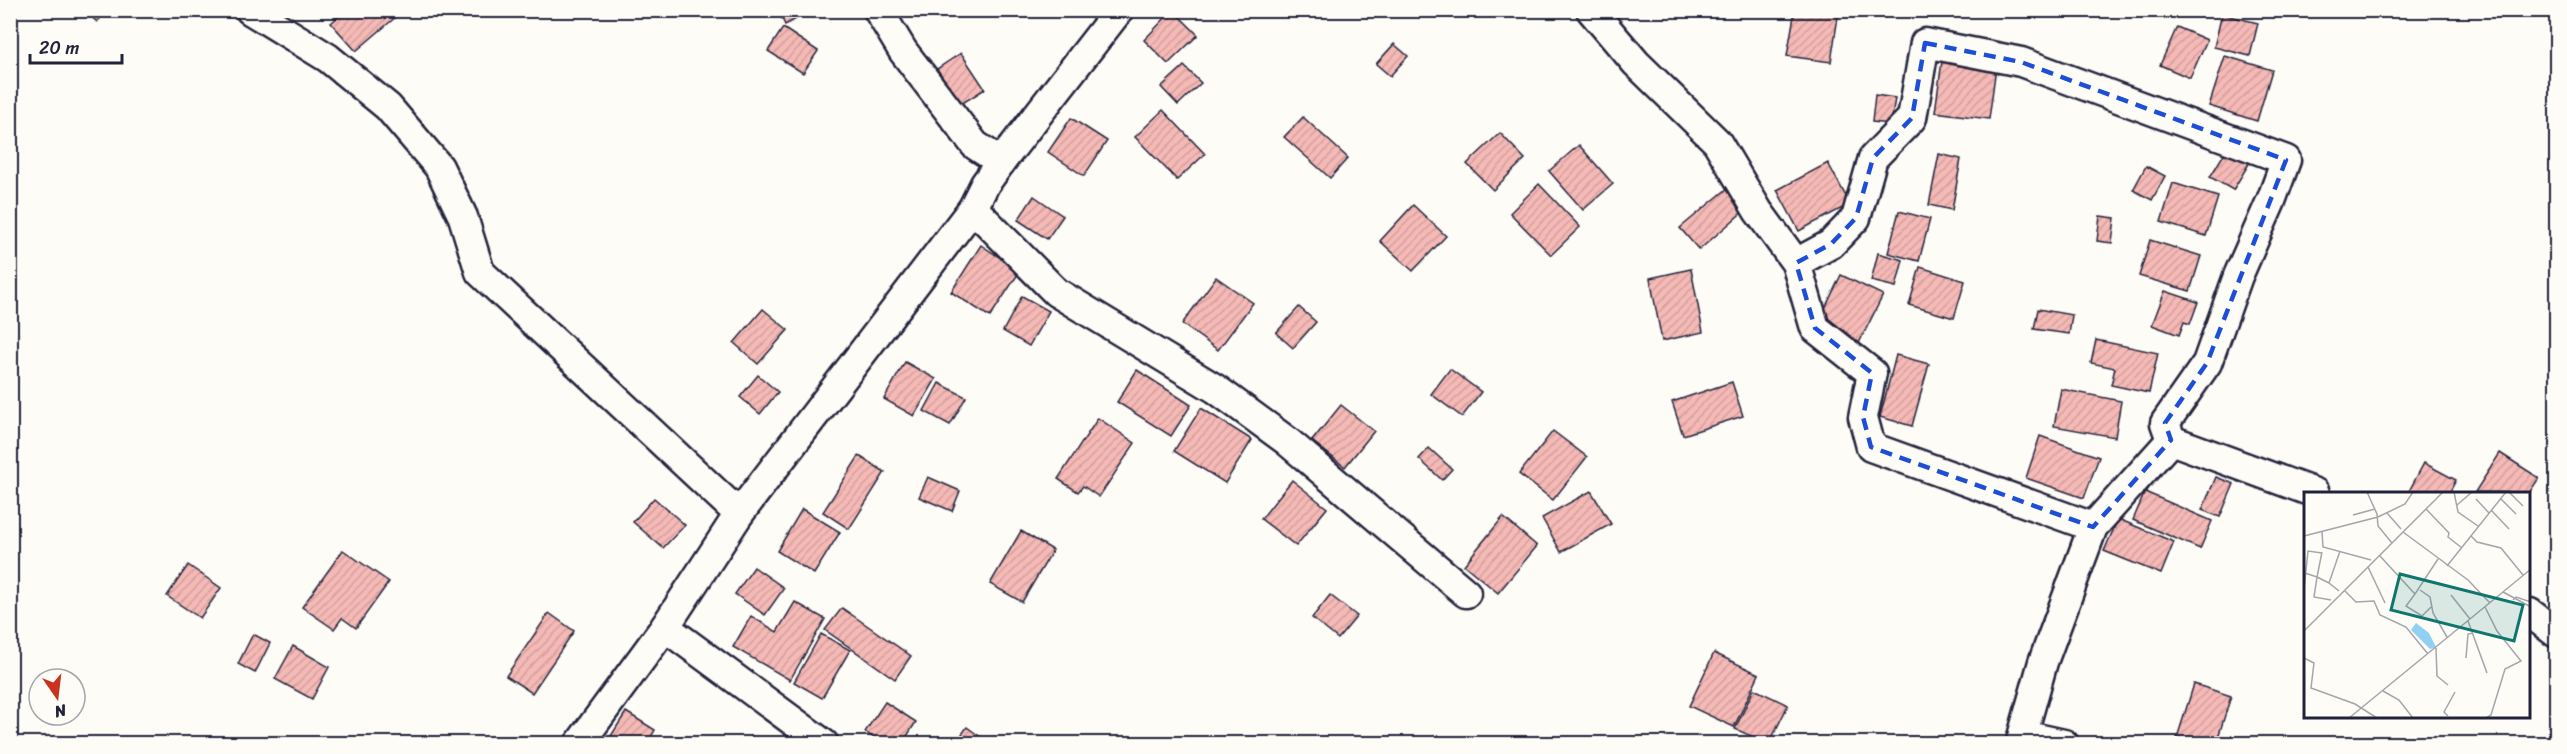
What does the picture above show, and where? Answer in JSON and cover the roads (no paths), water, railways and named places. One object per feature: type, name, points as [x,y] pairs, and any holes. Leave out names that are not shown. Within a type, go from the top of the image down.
[{"type":"street","points":[[250,10],[328,58],[388,107],[438,167],[463,217],[480,273],[739,514]]},
{"type":"street","points":[[878,10],[903,51],[975,145],[1001,162]]},
{"type":"street","points":[[579,744],[666,627],[739,514],[973,208],[985,184],[1001,162],[1119,10]]},
{"type":"street","points":[[1590,10],[1636,63],[1718,142],[1758,211],[1797,263],[1815,328],[1872,373],[1863,417],[1871,447],[2093,526]]},
{"type":"street","points":[[1797,263],[1831,243],[1856,218],[1873,158],[1912,118],[1925,43],[2021,62],[2286,160],[2271,201],[2238,276],[2207,363],[2165,423],[2171,440]]},
{"type":"street","points":[[973,208],[1056,292],[1216,389],[1278,435],[1466,593]]},
{"type":"street","points":[[2171,440],[2312,492]]},
{"type":"street","points":[[2064,744],[2021,739],[2043,662],[2093,526],[2171,440]]},
{"type":"street","points":[[2531,614],[2556,633]]},
{"type":"street","points":[[666,627],[824,744]]}]
